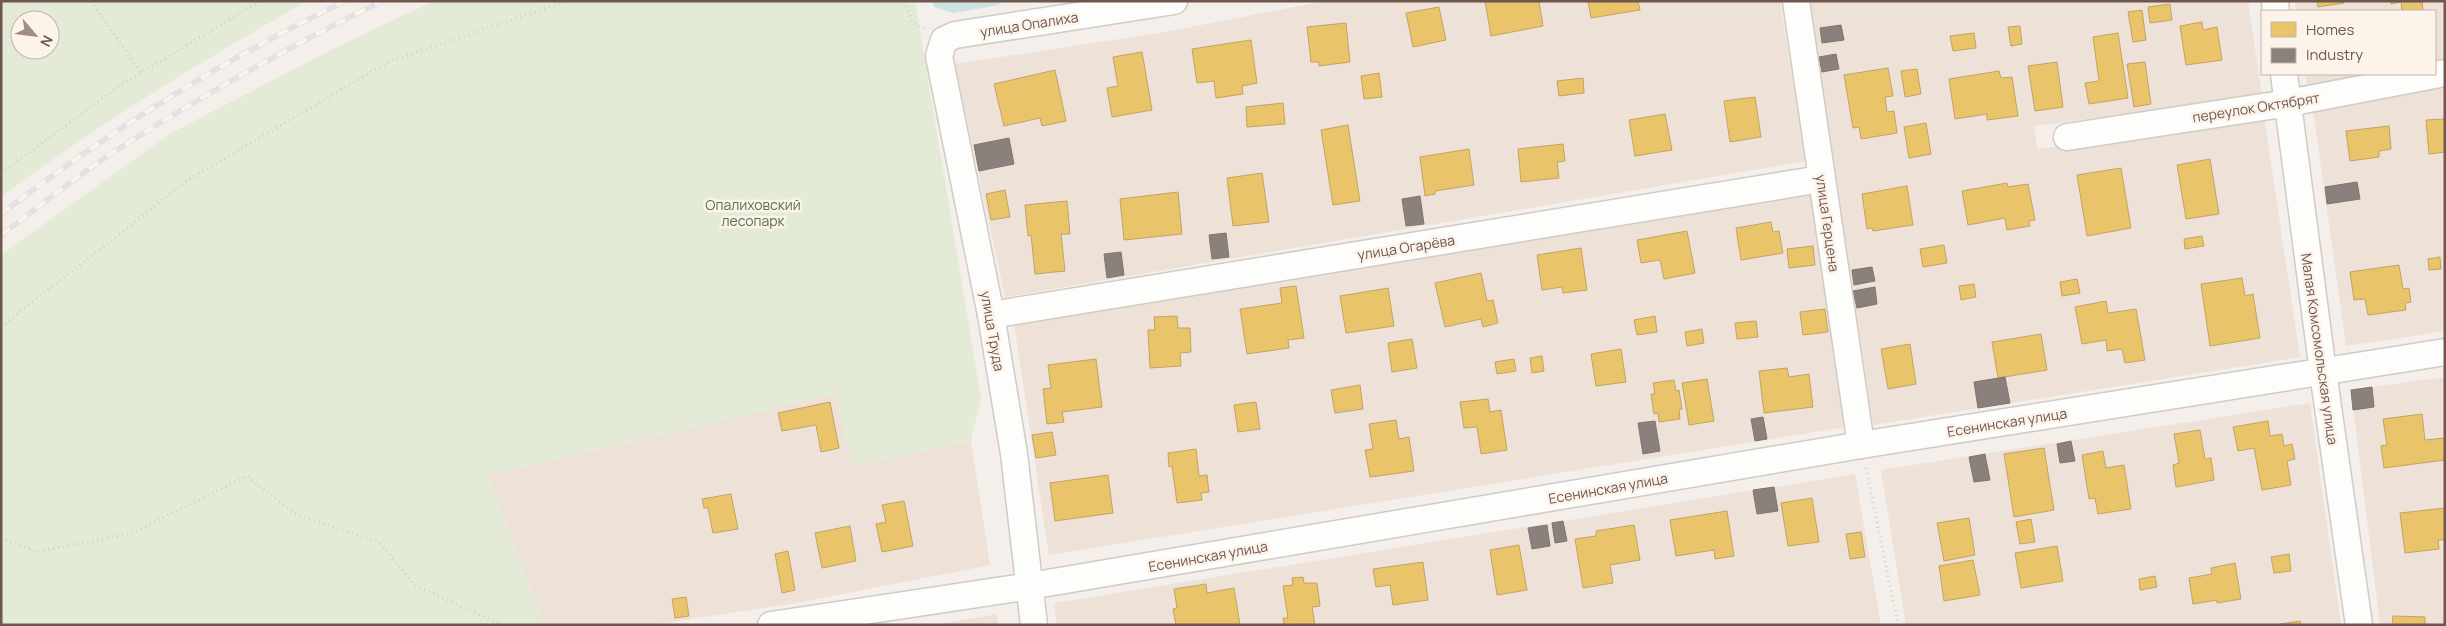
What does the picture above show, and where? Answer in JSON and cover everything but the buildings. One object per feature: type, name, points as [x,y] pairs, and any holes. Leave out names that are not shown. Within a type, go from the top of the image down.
[{"type":"street","name":"улица Опалиха","points":[[944,40],[955,35],[1174,1]]},
{"type":"street","name":"улица Герцена","points":[[1796,1],[1861,445]]},
{"type":"street","name":"улица Труда","points":[[944,40],[938,56],[992,315],[1014,454],[1034,625]]},
{"type":"street","name":"Малая Комсомольская улица","points":[[2284,75],[2323,372],[2359,625]]},
{"type":"street","name":"переулок Октябрят","points":[[2067,137],[2288,103],[2435,75]]},
{"type":"street","name":"улица Огарёва","points":[[992,315],[1821,179]]},
{"type":"street","name":"Есенинская улица","points":[[771,625],[1030,586],[1861,445],[2445,352]]},
{"type":"path","points":[[91,1],[141,73]]},
{"type":"path","points":[[1,173],[118,87],[260,1]]},
{"type":"path","points":[[1,326],[188,180],[390,61],[568,1]]},
{"type":"path","points":[[905,1],[912,22],[944,40]]},
{"type":"path","points":[[1861,445],[1898,625]]},
{"type":"path","points":[[1,538],[37,552],[132,533],[248,476],[293,513],[379,542],[416,586],[503,625]]},
{"type":"shaded area","points":[[932,1],[1001,1],[999,5],[953,13],[934,7]]},
{"type":"shaded area","points":[[1325,1],[1780,1],[1806,161],[1005,297],[955,64],[1160,33]]},
{"type":"shaded area","points":[[1810,1],[2248,1],[2262,95],[2034,126],[2037,149],[2264,116],[2300,357],[1873,425]]},
{"type":"shaded area","points":[[2295,1],[2445,1],[2445,331],[2346,346],[2313,109],[2305,75],[2436,75],[2436,10],[2296,10]]},
{"type":"shaded area","points":[[1811,193],[1846,427],[1049,555],[1014,324]]},
{"type":"shaded area","points":[[2445,377],[2445,625],[2380,625],[2351,390]]},
{"type":"shaded area","points":[[836,393],[852,466],[971,441],[990,565],[802,602],[652,625],[544,625],[488,476]]},
{"type":"shaded area","points":[[2310,403],[2341,625],[1906,625],[1881,470]]},
{"type":"shaded area","points":[[1855,474],[1881,625],[1057,625],[1054,603]]},
{"type":"shaded area","points":[[997,614],[998,625],[935,625]]},
{"type":"green space","points":[[1,1],[307,1],[151,94],[1,197]]},
{"type":"green space","name":"Опалиховский лесопарк","points":[[433,1],[915,1],[981,398],[971,441],[852,466],[836,393],[488,476],[544,625],[1,625],[1,255],[171,133],[331,50]]},
{"type":"railway","points":[[1,214],[83,154],[167,99],[255,48],[345,1]]},
{"type":"railway","points":[[1,235],[90,168],[152,128],[282,53],[382,1]]}]
